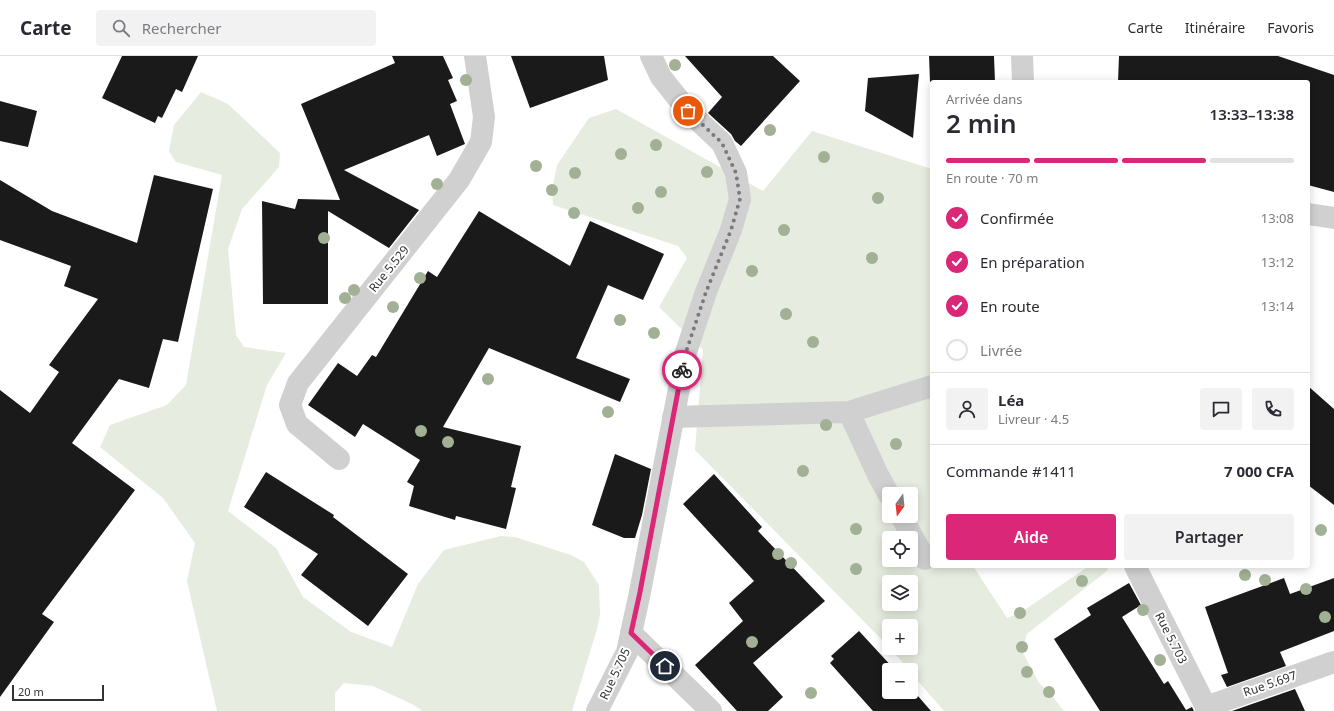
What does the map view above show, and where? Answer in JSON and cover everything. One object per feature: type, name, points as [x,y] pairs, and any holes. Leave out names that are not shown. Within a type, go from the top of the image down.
[{"type":"street","name":"Rue 5.529","points":[[339,459],[297,424],[290,405],[298,383],[454,186],[481,142],[484,116],[475,56]]},
{"type":"street","name":"Rue 5.705","points":[[597,711],[627,652],[686,352],[706,292],[731,230],[740,199],[736,173],[722,143],[688,111],[661,77],[651,56]]},
{"type":"street","points":[[1022,56],[1023,80]]},
{"type":"street","points":[[1310,214],[1334,218]]},
{"type":"street","points":[[673,417],[849,412],[930,387]]},
{"type":"street","points":[[849,412],[885,487]]},
{"type":"street","points":[[905,523],[925,559]]},
{"type":"street","name":"Rue 5.703","points":[[1136,568],[1206,709]]},
{"type":"street","points":[[631,633],[711,711]]},
{"type":"street","name":"Rue 5.697","points":[[1206,709],[1334,662]]},
{"type":"shaded area","points":[[201,92],[228,104],[280,153],[279,167],[242,209],[228,249],[236,335],[244,347],[286,353],[267,385],[228,511],[276,548],[303,597],[351,632],[392,647],[418,584],[444,550],[501,536],[515,537],[571,555],[584,562],[599,585],[600,615],[572,711],[422,711],[414,705],[373,686],[344,683],[335,693],[335,711],[217,711],[187,581],[195,543],[163,498],[100,447],[110,425],[167,405],[186,385],[222,175],[176,162],[169,151],[174,125]]},
{"type":"shaded area","points":[[616,109],[763,191],[812,131],[930,168],[930,568],[974,568],[1007,618],[1020,613],[1086,568],[1108,568],[1108,570],[1027,634],[1022,651],[1039,683],[1049,692],[1064,711],[944,711],[918,681],[918,663],[903,663],[896,655],[918,655],[918,619],[882,619],[882,640],[695,450],[703,350],[659,307],[687,258],[678,246],[553,205],[552,190],[557,165],[589,118]]},
{"type":"building","points":[[122,56],[198,56],[182,92],[176,89],[162,118],[158,116],[155,123],[102,98]]},
{"type":"building","points":[[392,56],[443,56],[453,78],[448,80],[457,101],[450,104],[465,144],[437,156],[429,135],[344,170],[419,210],[389,248],[328,211],[328,304],[263,304],[262,201],[295,209],[298,199],[340,200],[301,104],[395,63]]},
{"type":"building","points":[[511,56],[604,56],[608,80],[530,108]]},
{"type":"building","points":[[685,56],[773,56],[800,81],[741,146],[735,141],[731,134],[708,113],[722,97]]},
{"type":"building","points":[[929,56],[994,56],[995,80],[930,80],[930,82]]},
{"type":"building","points":[[1119,56],[1278,56],[1334,75],[1334,192],[1310,186],[1310,80],[1118,80]]},
{"type":"building","points":[[919,74],[913,138],[865,111],[868,78]]},
{"type":"building","points":[[0,101],[37,111],[28,147],[0,141]]},
{"type":"building","points":[[154,175],[213,189],[178,342],[163,339],[149,388],[119,379],[72,443],[135,490],[42,614],[54,622],[0,697],[0,390],[30,413],[59,372],[49,365],[98,299],[64,286],[71,266],[0,240],[0,180],[52,211],[137,243]]},
{"type":"building","points":[[479,211],[570,266],[590,221],[664,254],[643,300],[608,285],[576,358],[630,379],[620,402],[489,348],[443,427],[521,446],[511,487],[516,488],[506,529],[456,516],[455,520],[409,506],[414,486],[407,482],[420,460],[363,424],[355,437],[308,405],[338,363],[357,376],[372,355],[376,357],[428,271],[437,277]]},
{"type":"building","points":[[1310,388],[1334,409],[1334,505],[1310,487]]},
{"type":"building","points":[[615,454],[651,469],[642,515],[635,538],[624,538],[592,525]]},
{"type":"building","points":[[266,472],[334,515],[333,517],[408,574],[368,626],[301,575],[318,554],[244,507]]},
{"type":"building","points":[[714,474],[762,527],[758,531],[825,601],[753,663],[783,697],[768,711],[737,711],[695,665],[743,621],[729,603],[754,581],[683,504]]},
{"type":"building","points":[[1284,578],[1290,594],[1334,578],[1334,631],[1280,652],[1286,666],[1227,687],[1221,675],[1228,673],[1205,607]]},
{"type":"building","points":[[1129,583],[1141,605],[1122,617],[1164,684],[1168,681],[1186,710],[1192,707],[1194,711],[1100,711],[1054,639],[1091,615],[1087,608]]},
{"type":"building","points":[[859,631],[889,663],[882,663],[882,699],[918,699],[918,696],[931,711],[873,711],[830,663],[834,659],[831,656]]},
{"type":"building","points":[[1295,689],[1305,711],[1232,711]]},
{"type":"way so far","points":[[682,370],[686,352],[706,292],[731,230],[740,199],[736,173],[722,143],[688,111]]},
{"type":"route","points":[[665,666],[631,633],[682,370]]}]
